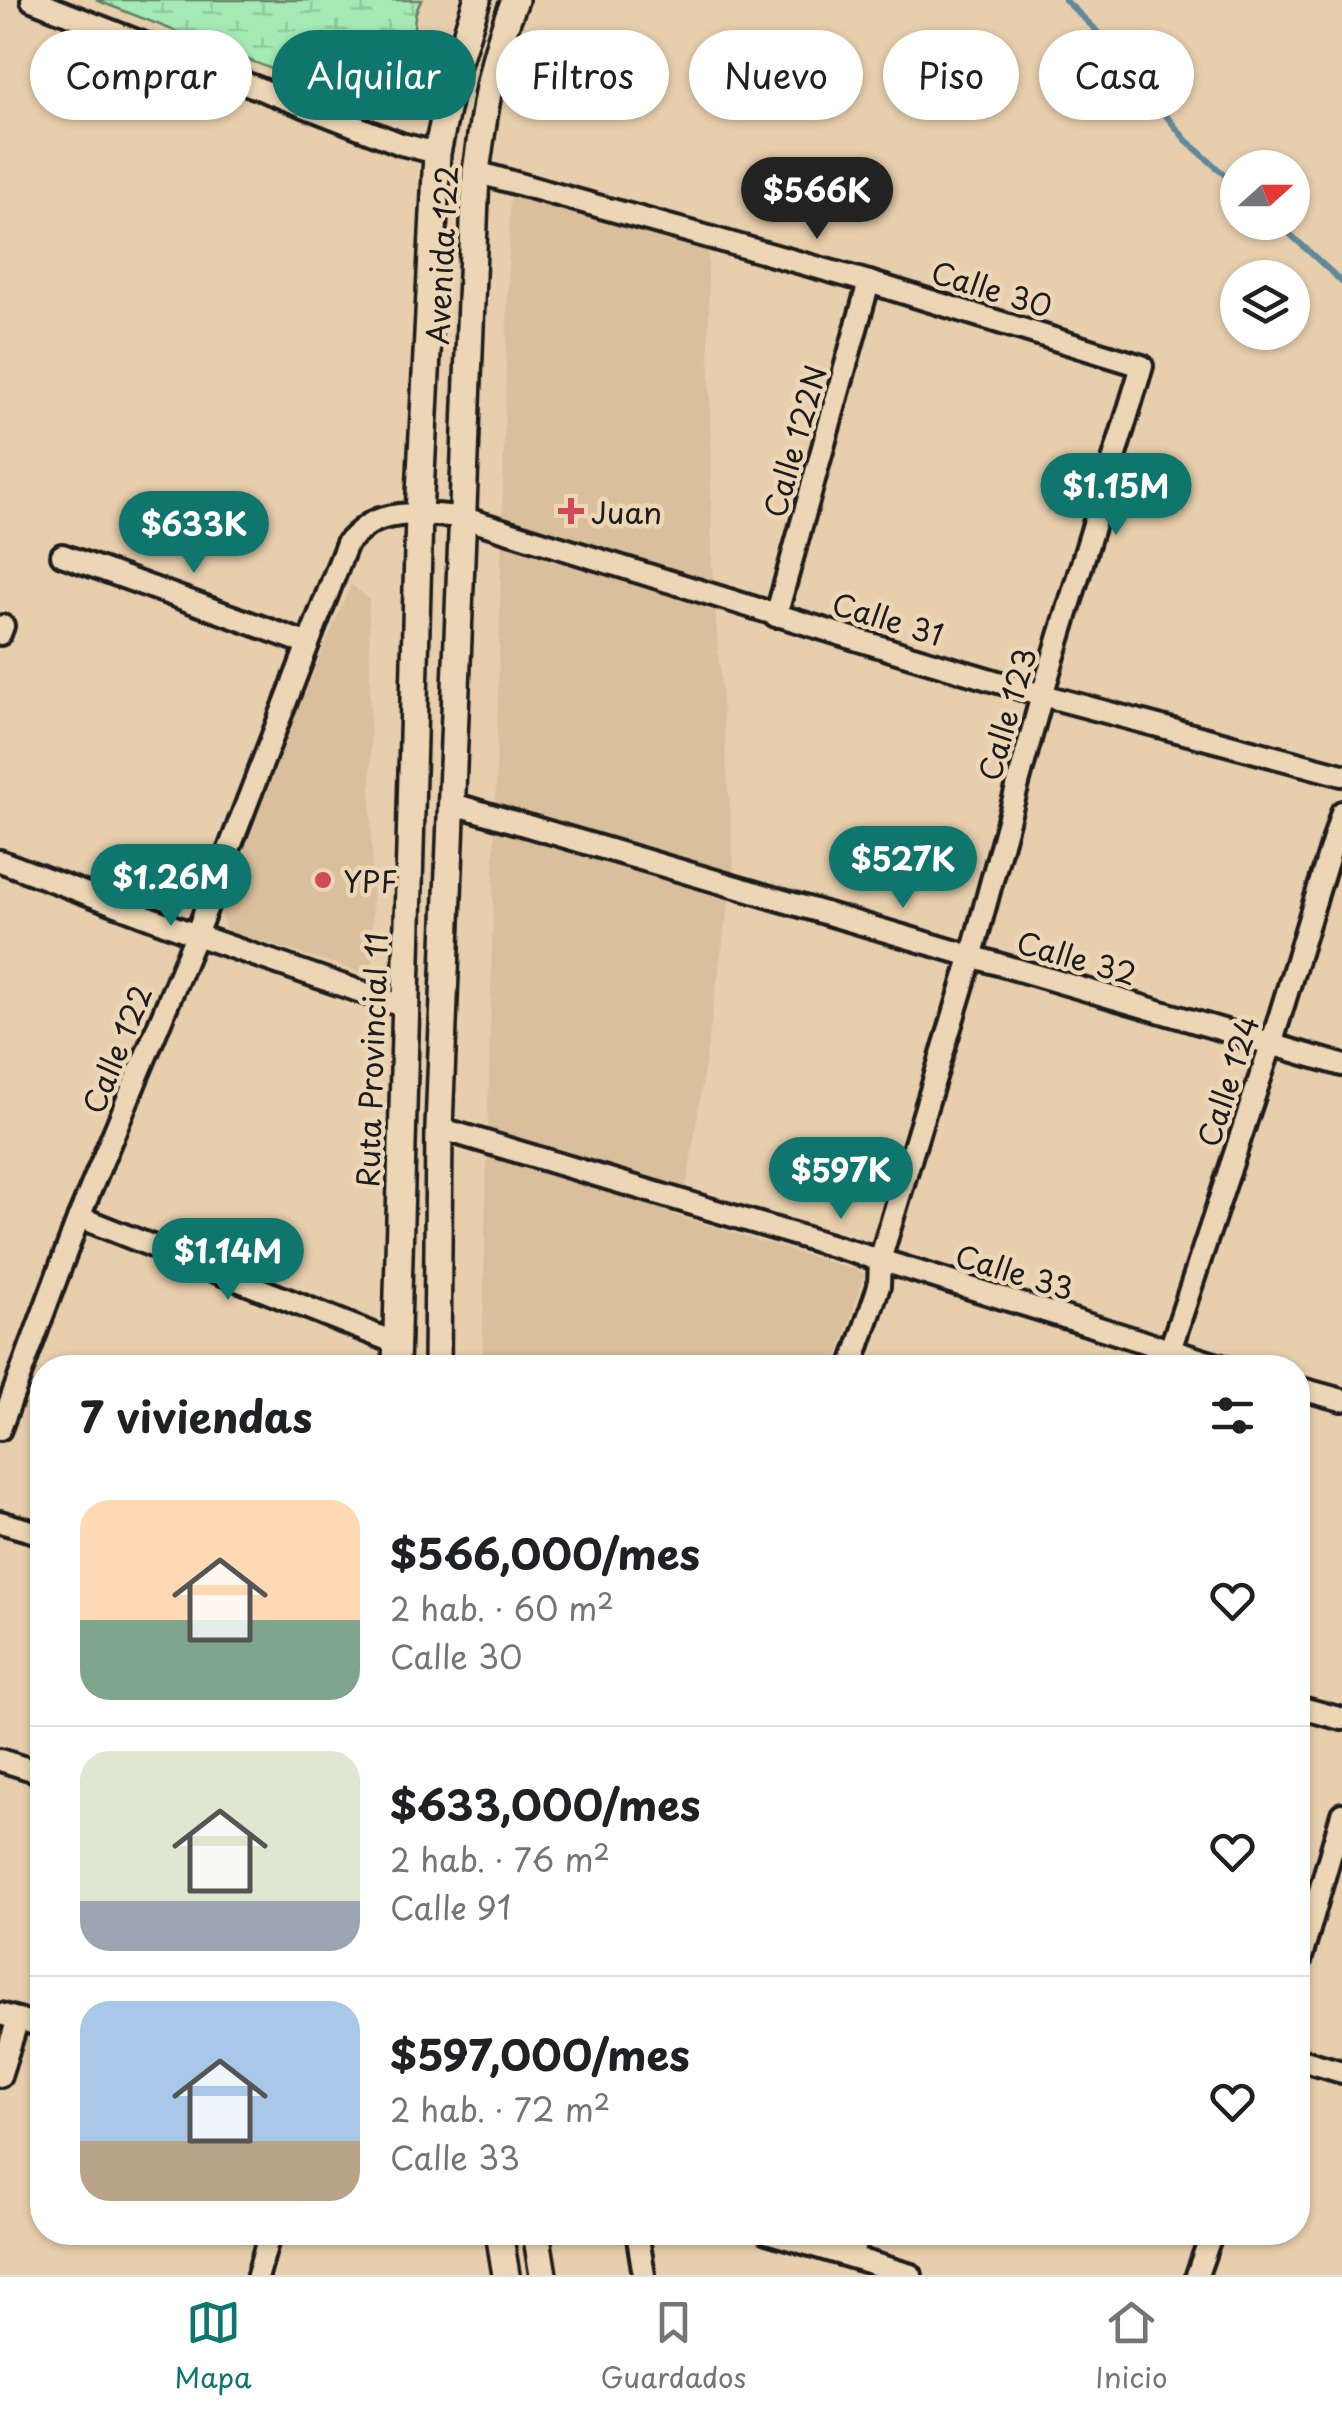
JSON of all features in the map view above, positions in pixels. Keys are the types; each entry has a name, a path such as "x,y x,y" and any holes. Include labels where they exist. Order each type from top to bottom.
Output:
{"main road":[{"name":"Avenida 122","path":"419,514 437,154 452,77 477,0"},
{"name":"Avenida 122","path":"461,517 476,172 486,95 515,0"},
{"name":"Ruta Provincial 11","path":"396,1355 419,514"},
{"path":"436,1355 439,1128 461,517"},
{"path":"501,2245 506,2275"},
{"path":"538,2245 542,2275"}],"street":[{"path":"32,0 401,144 437,154"},
{"name":"Calle 30","path":"476,172 870,282 1142,366"},
{"name":"Calle 122N","path":"776,616 870,282"},
{"name":"Calle 123","path":"855,1355 879,1286 880,1260 971,958 1042,694 1142,366"},
{"name":"Calle 31","path":"419,514 461,517 1042,694 1342,775"},
{"name":"Calle 122","path":"0,1430 79,1218 196,934 347,542 376,521 419,514"},
{"path":"62,555 308,644"},
{"name":"Calle 32","path":"450,803 1342,1065"},
{"name":"Calle 124","path":"1167,1355 1272,1045 1342,812"},
{"path":"0,861 406,1007"},
{"name":"Calle 33","path":"439,1128 880,1260 1154,1355"},
{"path":"79,1218 396,1355"},
{"path":"1310,1391 1342,1400"},
{"path":"0,1522 30,1531"},
{"path":"1310,1711 1342,1720"},
{"path":"0,1760 30,1769"},
{"path":"1310,1926 1342,1814"},
{"path":"0,2076 9,2016"},
{"path":"1310,2063 1342,2072"},
{"path":"258,2275 266,2245"},
{"path":"639,2245 644,2275"},
{"path":"812,2245 912,2275"},
{"path":"851,2256 855,2245"},
{"path":"1197,2275 1207,2245"}],"shaded area":[{"path":"510,196 708,251 712,565 734,865 688,1180 671,1214 865,1273 839,1355 482,1355"},
{"path":"351,584 369,599 373,976 227,931 216,901"}],"green space":[{"path":"96,0 422,0 414,30 272,30 272,69 252,61 252,30 172,30"}],"waterway":[{"path":"1065,0 1094,28 1186,140 1220,171"},
{"path":"1296,240 1342,282"}],"place":[{"name":"Juan","path":"571,511"},
{"name":"YPF","path":"323,880"}]}
